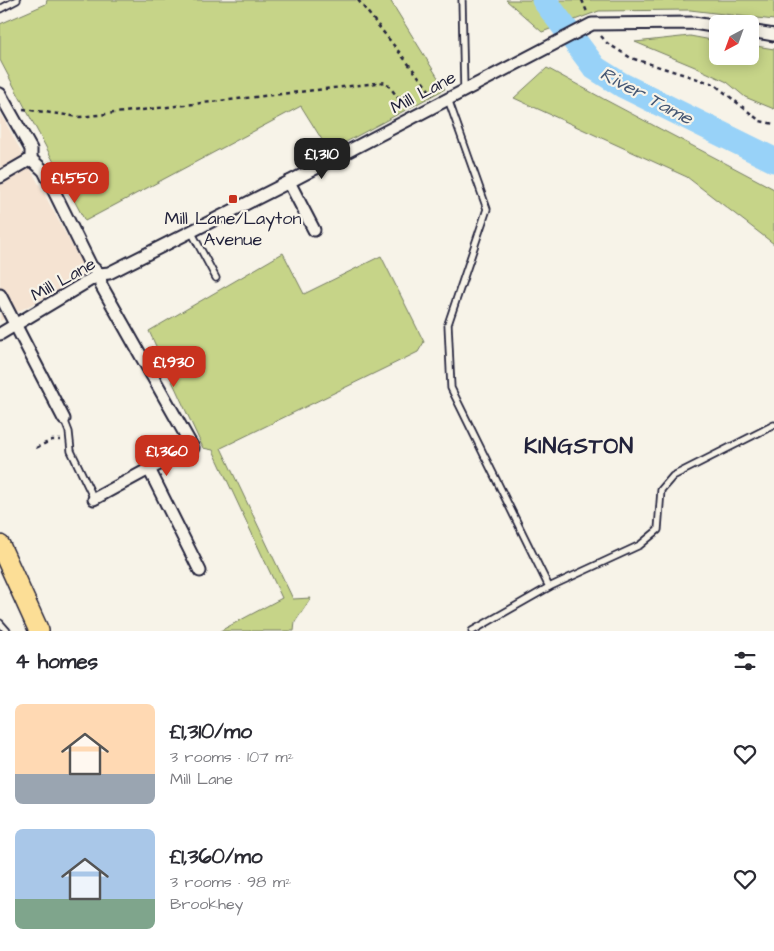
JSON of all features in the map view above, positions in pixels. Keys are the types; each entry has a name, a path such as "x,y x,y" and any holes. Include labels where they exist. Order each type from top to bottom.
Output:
{"main road":[{"path":"0,545 39,631"}],"street":[{"name":"Mill Lane","path":"0,334 17,326 100,274 109,273 289,182 592,24 694,23 709,26"},
{"path":"759,32 774,35"},
{"path":"0,94 31,149 31,159 44,171 91,266 100,274 101,285 193,448 94,499"},
{"path":"0,177 31,159"},
{"path":"289,182 314,230"},
{"path":"0,295 64,419"},
{"path":"149,469 200,571"}],"lane":[{"path":"0,9 17,0"},
{"path":"462,0 464,90"},
{"path":"444,101 486,210 448,324 451,388 550,587"},
{"path":"191,231 216,278"},
{"path":"64,419 78,467 94,499"},
{"path":"472,631 550,587 640,545 658,530 661,490 673,476 774,425"},
{"path":"0,623 7,631"}],"path":[{"path":"358,0 444,101"},
{"path":"582,0 592,24 606,43 631,58 714,84 760,121 774,124"},
{"path":"7,107 80,117 386,82 412,118"},
{"path":"36,448 52,440 70,443"}],"shaded area":[{"path":"0,112 88,275 0,321"}],"green space":[{"path":"47,0 390,0 445,89 329,151 301,106 85,221 0,60 0,24 46,4"},
{"path":"506,0 774,0 774,20 759,18 759,15 732,15 690,10 599,11 542,32"},
{"path":"690,36 709,40 709,65 759,65 759,46 774,49 774,109 745,97 727,82 635,42"},
{"path":"547,68 774,189 774,244 687,177 514,98"},
{"path":"283,253 304,294 381,256 424,342 418,352 221,448 293,599 311,598 295,622 294,631 220,631 282,598 213,450 203,448 149,331"}],"waterway":[{"name":"River Tame","path":"544,0 595,68 622,85 774,160"}],"place":[{"name":"Mill Lane/Layton Avenue","path":"233,199"}],"district":[{"name":"KINGSTON","path":"579,445"}]}
